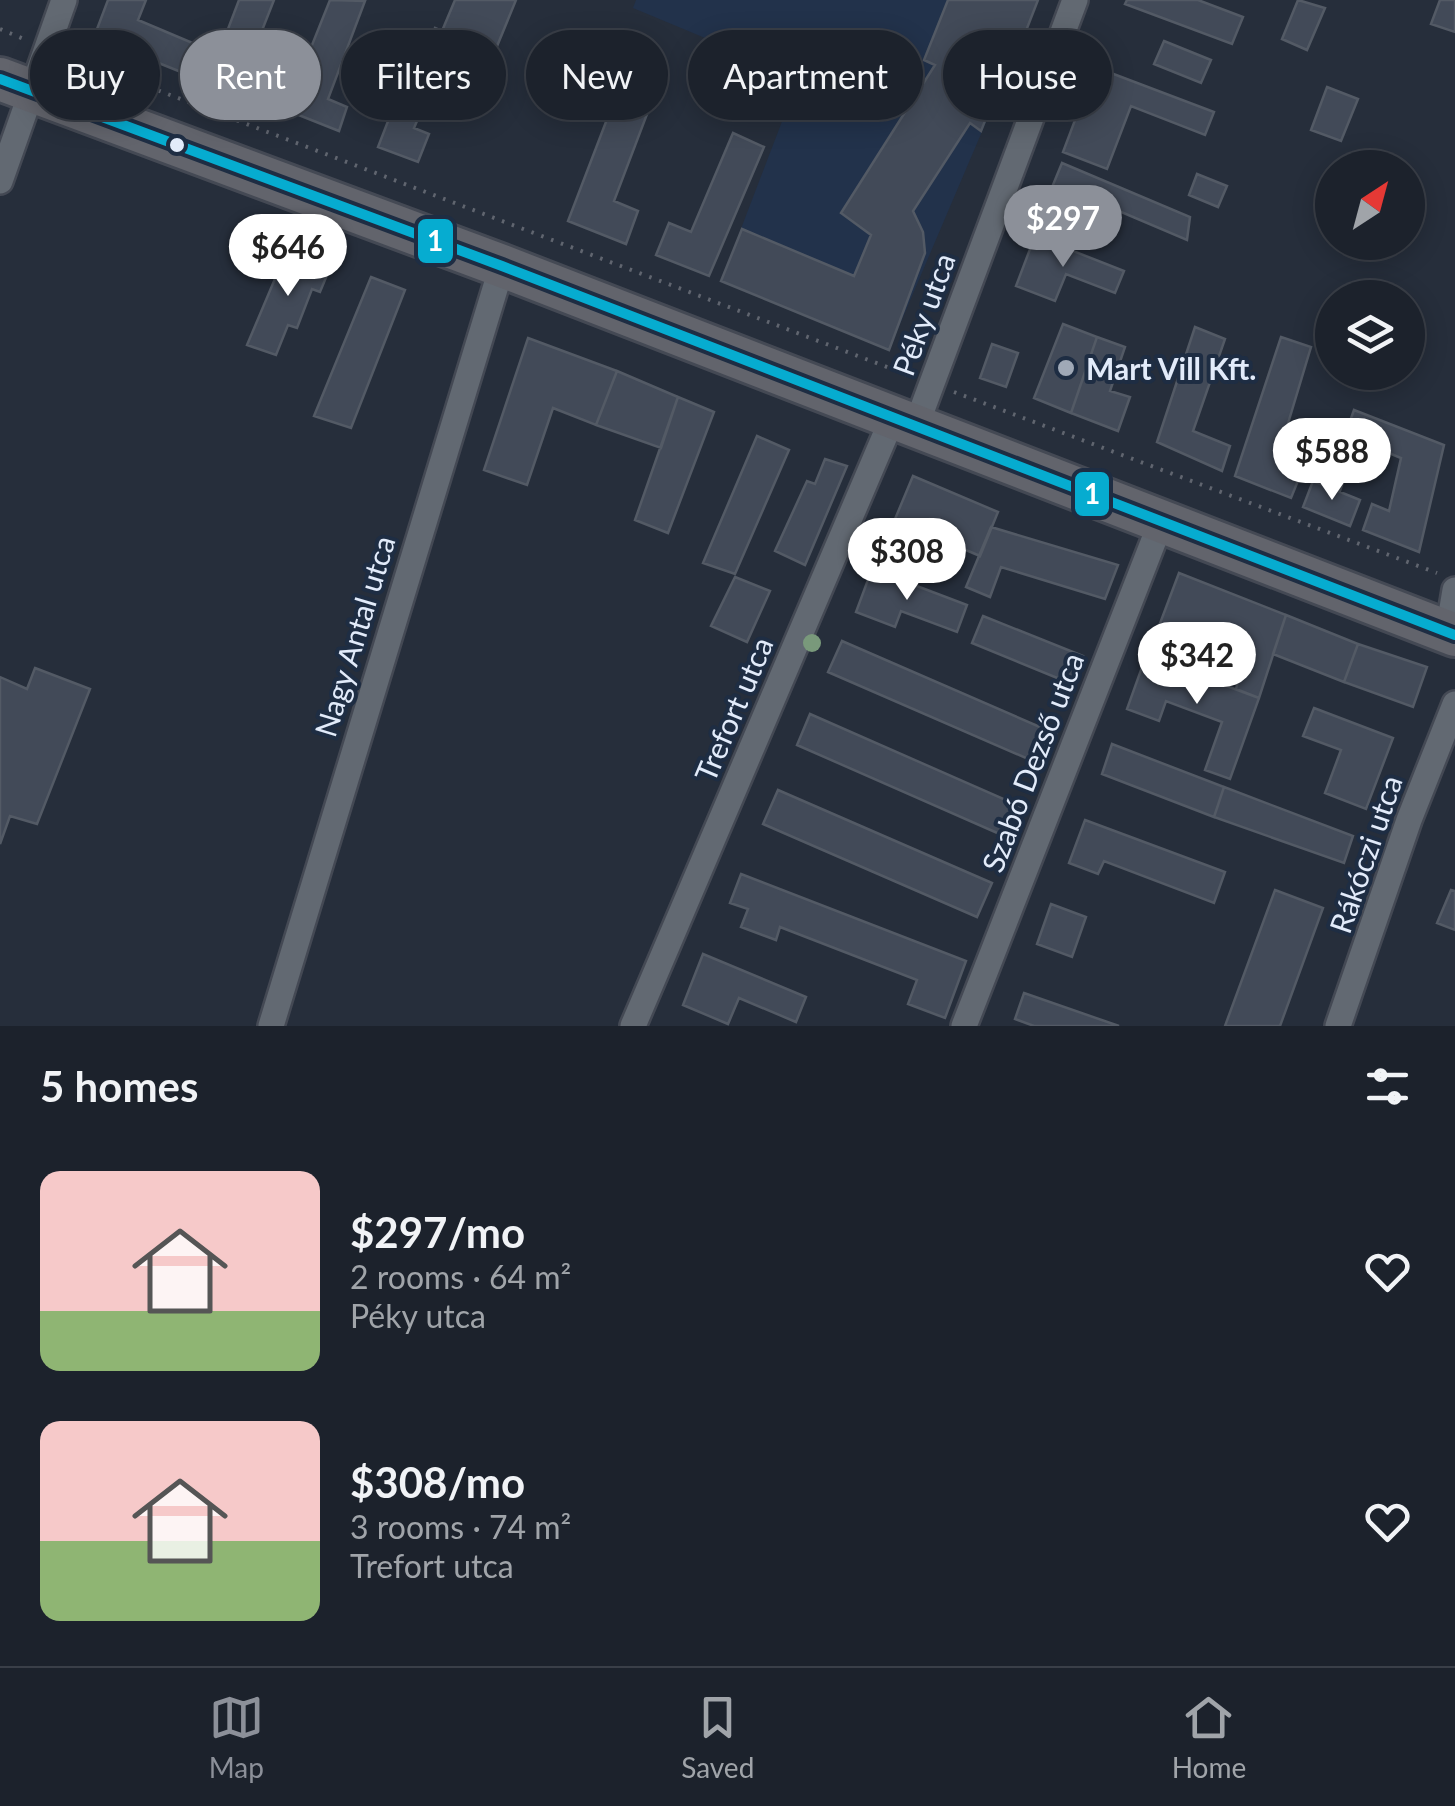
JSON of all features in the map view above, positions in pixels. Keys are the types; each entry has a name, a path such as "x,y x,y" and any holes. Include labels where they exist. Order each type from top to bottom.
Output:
{"main road":[{"path":"17,86 502,266 1451,634"}],"street":[{"path":"53,30 64,0"},
{"name":"Péky utca","path":"904,422 931,384 1075,0"},
{"path":"0,181 17,86"},
{"name":"Nagy Antal utca","path":"271,1026 502,266"},
{"name":"Trefort utca","path":"633,1026 904,422"},
{"name":"Szabó Dezső utca","path":"964,1026 1162,522"},
{"path":"1446,582 1451,634"},
{"name":"Rákóczi utca","path":"1338,1026 1455,704"}],"path":[{"path":"0,29 30,41"},
{"path":"160,91 1446,582"}],"shaded area":[{"path":"636,0 1038,0 1025,30 943,30 943,120 987,120 889,350 721,281 783,120 923,120 923,30 688,31 633,8"}],"building":[{"path":"108,0 146,0 138,20 180,38 180,72 160,64 160,30 97,30"},
{"path":"239,0 274,0 262,30 228,30"},
{"path":"330,0 365,1 354,30 341,30 341,65 328,99 341,104 339,131 311,120 321,120 318,30"},
{"path":"455,0 516,0 504,30 442,30"},
{"path":"948,0 1038,0 1026,30 943,30 943,120 985,120 981,131 970,123 913,211 923,232 925,253 889,350 721,281 742,229 854,276 871,235 841,213 900,120 923,120 923,84 935,65 924,60"},
{"path":"1127,0 1198,0 1243,17 1232,44 1125,4"},
{"path":"1298,0 1325,8 1307,50 1282,39"},
{"path":"1440,0 1455,0 1455,32 1431,24"},
{"path":"1164,41 1211,60 1201,83 1154,64"},
{"path":"1112,73 1214,112 1205,135 1131,106 1107,169 1063,152 1075,120 1112,120"},
{"path":"1327,87 1358,99 1341,141 1311,130"},
{"path":"388,120 417,120 414,128 429,134 418,162 378,147"},
{"path":"607,120 645,120 614,201 638,211 626,244 568,221"},
{"path":"733,133 764,147 709,276 656,255 669,223 691,232"},
{"path":"1062,163 1190,217 1187,240 1086,197 1080,211 1048,197"},
{"path":"1197,174 1227,186 1218,207 1189,195"},
{"path":"1035,236 1124,271 1115,293 1066,274 1055,301 1016,286"},
{"path":"288,248 332,263 320,292 312,289 297,328 288,325 276,355 247,345"},
{"path":"371,277 405,290 351,428 314,416"},
{"name":"Mart Vill Kft.","path":"1063,324 1097,337 1071,413 1034,398"},
{"path":"1195,327 1225,339 1193,431 1230,446 1222,471 1157,442"},
{"path":"1097,337 1125,347 1110,391 1130,397 1118,431 1071,413"},
{"path":"1281,337 1311,347 1277,460 1302,471 1291,498 1235,476"},
{"path":"528,338 617,371 596,425 553,408 527,485 484,470"},
{"path":"992,344 1018,353 1006,387 980,378"},
{"path":"617,371 678,397 661,448 596,425"},
{"path":"678,397 714,412 668,533 635,520"},
{"path":"1354,410 1444,445 1419,552 1363,530 1372,504 1389,511 1401,458 1345,435"},
{"path":"1331,429 1358,440 1340,491 1313,481"},
{"path":"757,436 789,450 735,574 703,563"},
{"path":"825,459 847,466 805,565 775,551 807,481 815,484"},
{"path":"913,476 998,512 980,556 947,542 954,528 930,519 915,555 885,543"},
{"path":"1313,481 1360,500 1350,526 1303,507"},
{"path":"991,527 1118,565 1105,599 1001,567 990,597 966,587"},
{"path":"872,569 967,605 957,632 901,611 895,627 856,612"},
{"path":"1179,573 1286,615 1259,698 1236,689 1249,643 1199,624 1193,639 1159,626"},
{"path":"735,577 770,591 747,642 711,626"},
{"path":"1286,615 1358,644 1344,682 1273,654"},
{"path":"983,616 1083,656 1072,684 972,643"},
{"path":"842,641 1056,734 1042,765 828,672"},
{"path":"1358,644 1427,667 1413,707 1344,682"},
{"path":"1146,656 1259,698 1230,779 1205,770 1222,722 1166,701 1159,721 1127,709"},
{"path":"35,668 90,689 37,824 10,816 0,844 0,677 27,689"},
{"path":"1314,708 1393,738 1366,809 1325,793 1341,750 1303,736"},
{"path":"810,714 1024,808 1011,839 797,745"},
{"path":"1112,744 1224,787 1214,817 1102,774"},
{"path":"1224,787 1353,836 1344,863 1214,817"},
{"path":"778,790 992,883 977,917 763,824"},
{"path":"1085,820 1225,872 1214,903 1104,861 1098,874 1069,863"},
{"path":"741,874 966,961 945,1018 908,1004 917,980 780,927 776,940 741,927 748,909 730,903"},
{"path":"1275,890 1323,908 1280,1026 1225,1026"},
{"path":"1451,890 1455,891 1455,930 1437,923"},
{"path":"1051,904 1086,917 1072,957 1037,944"},
{"path":"703,954 806,997 796,1022 739,998 728,1024 683,1005"},
{"path":"1024,993 1119,1026 1034,1026 1015,1019"}],"transit line":[{"name":"1","path":"0,79 502,266 1455,635"}],"place":[{"name":"Mart Vill Kft.","path":"1066,368"}]}
